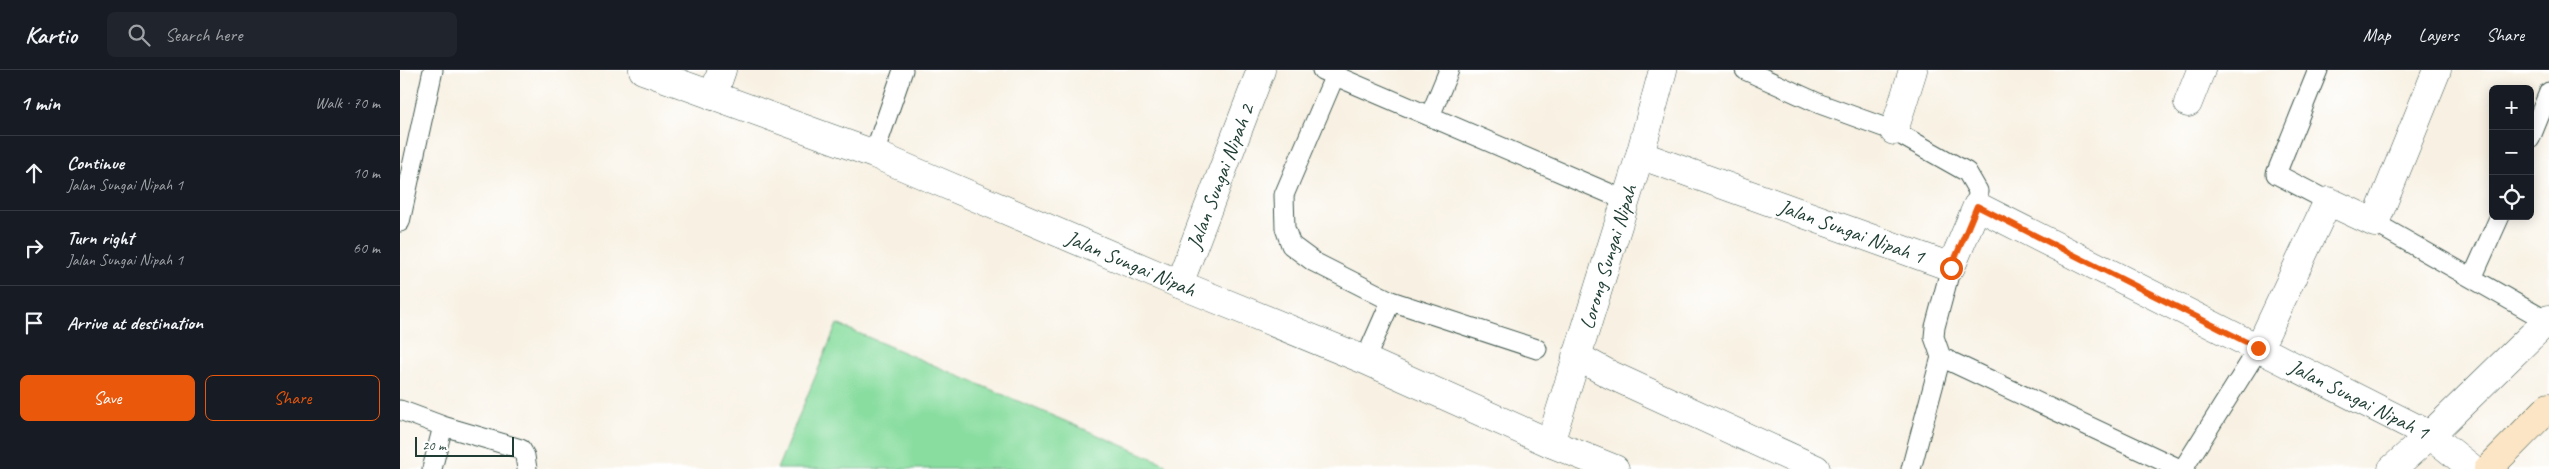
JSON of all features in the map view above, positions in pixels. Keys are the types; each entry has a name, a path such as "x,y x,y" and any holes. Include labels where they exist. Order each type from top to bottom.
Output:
{"main road":[{"path":"2488,469 2549,407"}],"street":[{"name":"Jalan Sungai Nipah","path":"643,70 874,154 1179,284 1365,360 1550,443 1615,469"},
{"path":"713,96 722,70"},
{"name":"Jalan Sungai Nipah 2","path":"1179,284 1261,70"},
{"name":"Lorong Sungai Nipah","path":"1550,443 1640,155 1663,70"},
{"path":"1894,131 1913,70"},
{"path":"2188,103 2202,70"},
{"path":"2258,348 2328,201 2375,223 2438,70"},
{"name":"Jalan Sungai Nipah 1","path":"1640,155 1951,268 1977,206 2430,435 2473,469"},
{"path":"2392,469 2430,435 2548,320"},
{"path":"1576,356 1611,375 1816,469"}],"lane":[{"path":"400,222 433,70"},
{"path":"874,154 903,70"},
{"path":"1430,116 1449,70"},
{"path":"1745,70 1820,104 1894,131 1967,172 1978,192 1977,206"},
{"path":"2318,70 2276,174 2328,201"},
{"path":"1537,349 1391,301 1297,251 1291,244 1285,228 1284,195 1328,73 1625,200"},
{"path":"2534,130 2549,92"},
{"path":"2473,276 2498,220"},
{"path":"2375,223 2473,276 2548,320"},
{"path":"1911,469 1941,357 1934,337 1935,326 1951,268"},
{"path":"1365,360 1391,301"},
{"path":"1941,357 2182,469 2258,348"},
{"path":"400,410 443,426 521,449 525,456 527,469"},
{"path":"432,469 443,426"}],"green space":[{"path":"837,324 1166,464 1164,469 777,469"}],"route":[{"path":"1951,268 1977,206 2258,348"}]}
